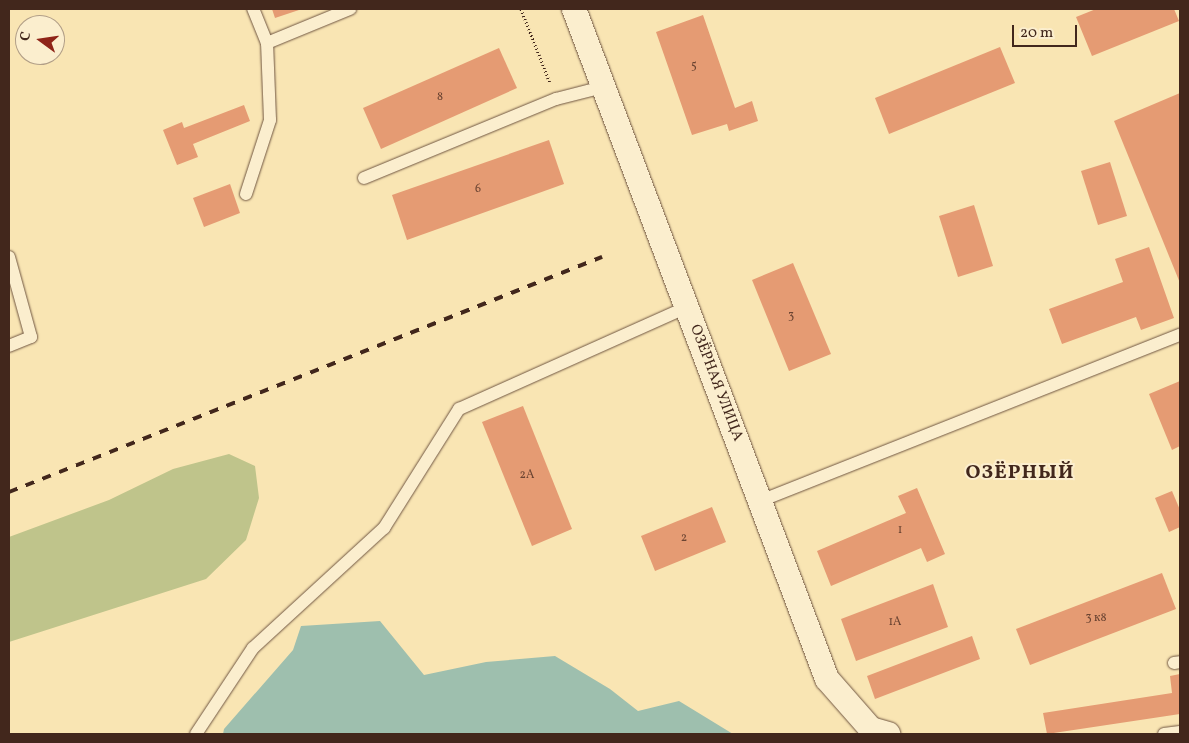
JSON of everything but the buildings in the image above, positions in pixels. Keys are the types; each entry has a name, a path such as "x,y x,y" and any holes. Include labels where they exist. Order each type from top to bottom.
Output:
{"street":[{"name":"ОЗЁРНАЯ УЛИЦА","path":"574,9 827,679 871,729 888,734"}],"lane":[{"path":"246,194 270,120 267,43 253,9"},
{"path":"267,43 350,9"},
{"path":"364,178 556,99 603,87"},
{"path":"9,257 31,337 9,346"},
{"path":"196,734 253,648 384,528 459,409 687,307"},
{"path":"760,501 1180,335"},
{"path":"1164,734 1180,732"}],"path":[{"path":"521,9 556,99"}],"green space":[{"path":"229,454 255,466 259,498 246,540 206,579 9,642 9,537 109,500 173,469"}],"shaded area":[{"path":"380,621 424,675 486,662 555,656 610,689 638,711 679,701 733,734 223,734 224,729 293,650 301,626"}],"railway":[{"path":"9,492 602,257"}],"district":[{"name":"ОЗЁРНЫЙ","path":"1020,473"}]}
